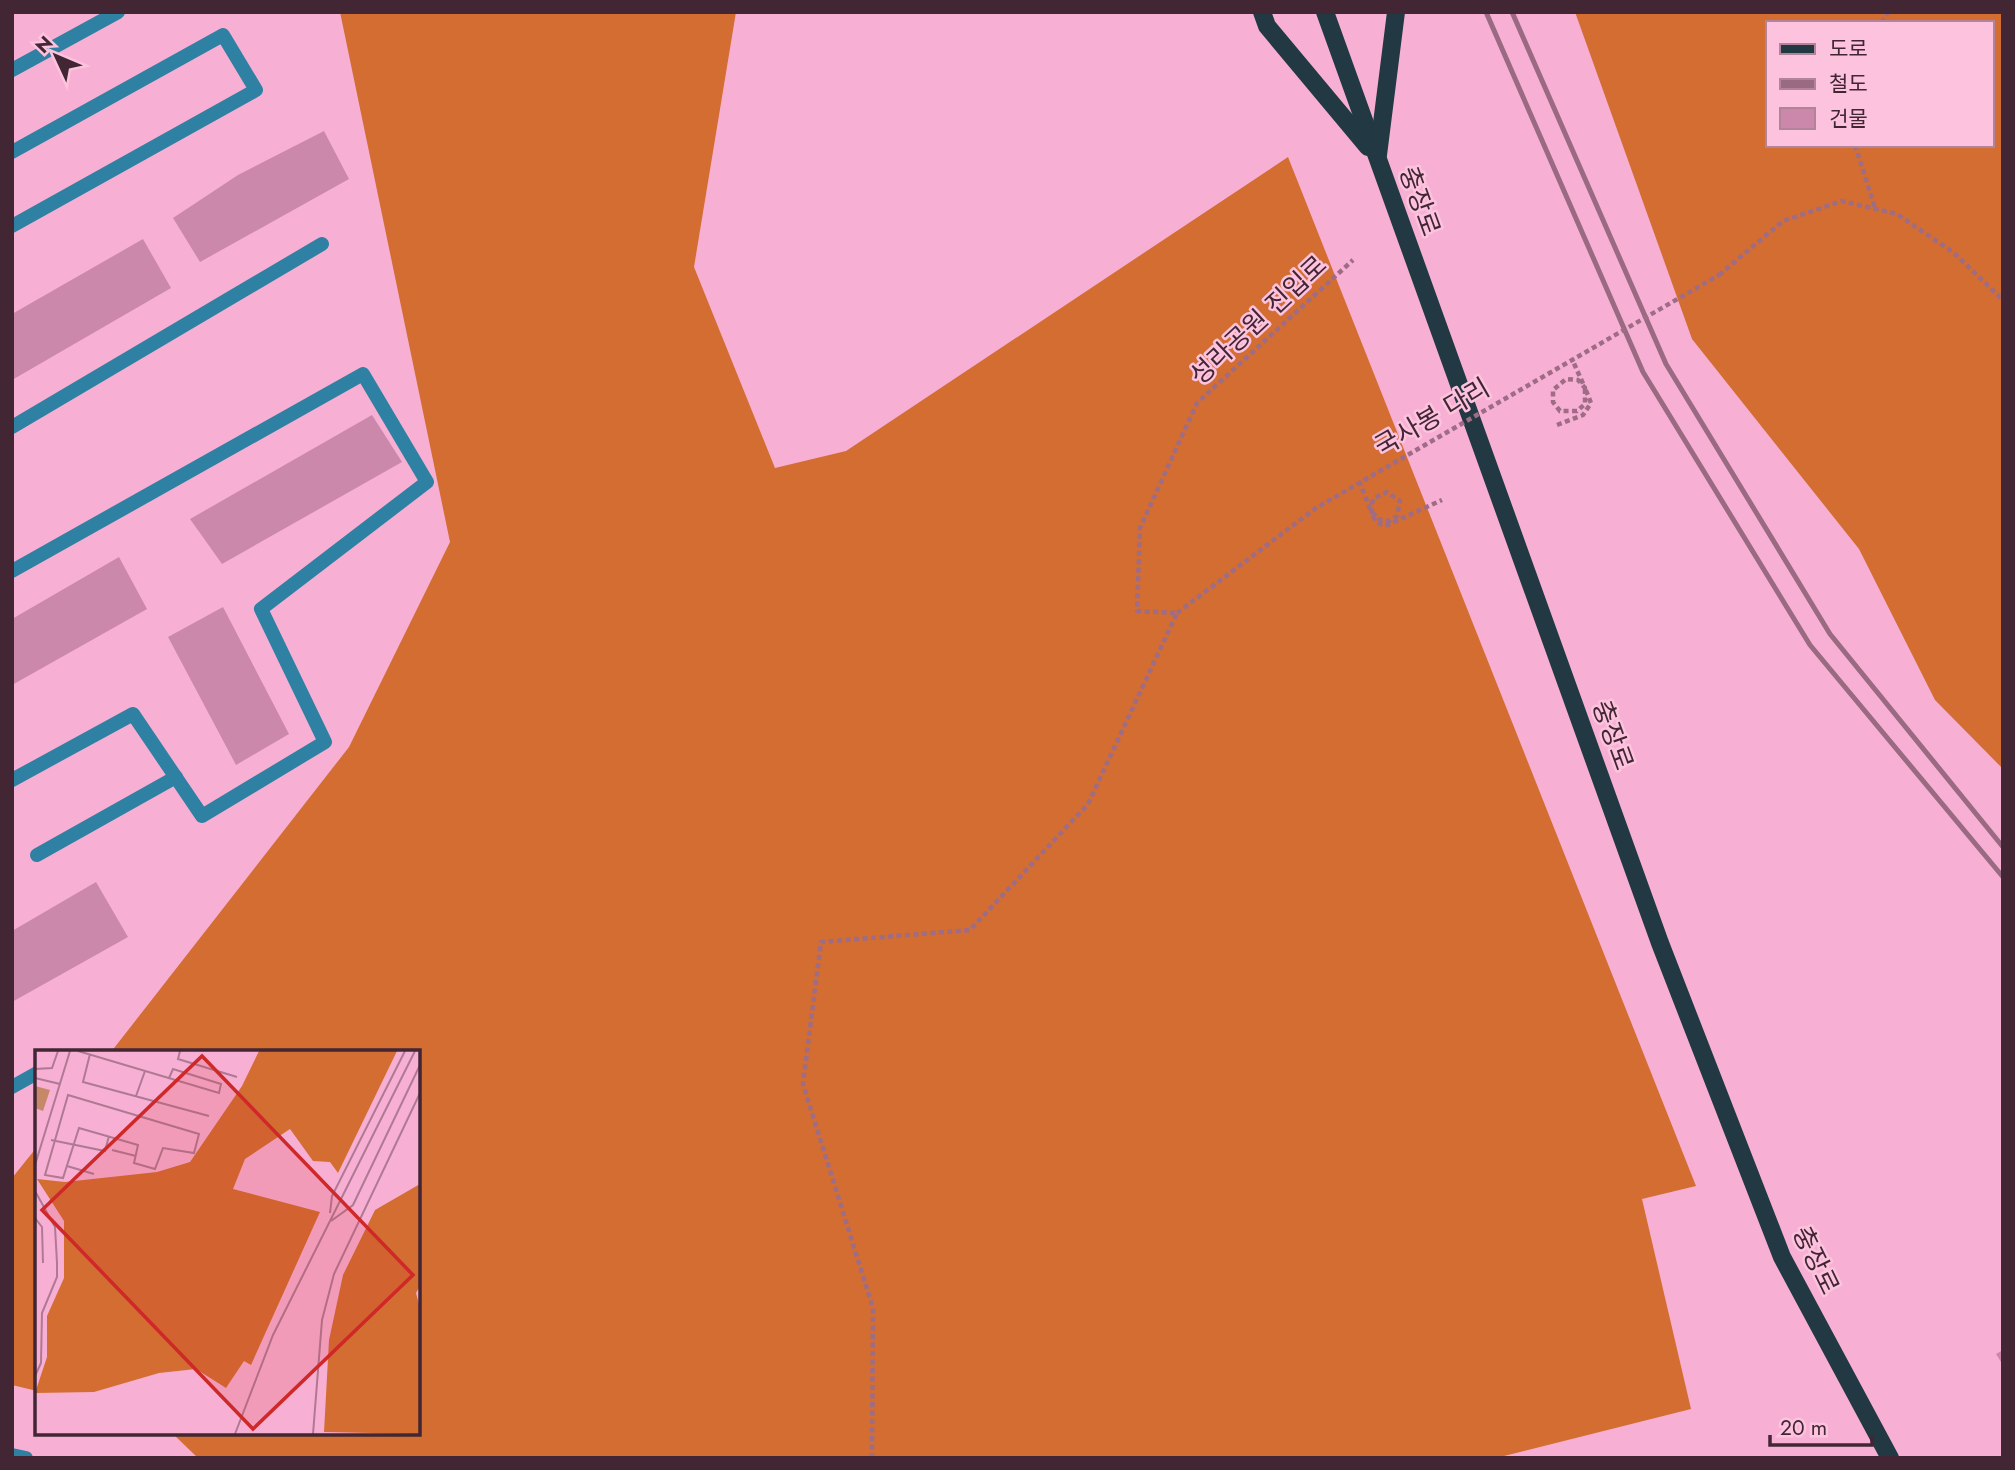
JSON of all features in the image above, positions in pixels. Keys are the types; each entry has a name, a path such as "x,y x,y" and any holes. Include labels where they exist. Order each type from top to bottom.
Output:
{"main road":[{"path":"1262,12 1267,26 1377,158"},
{"name":"충장로","path":"1325,12 1660,943 1772,1232 1782,1257 1890,1458"},
{"path":"1377,158 1396,12"}],"street":[{"path":"12,70 118,12"},
{"path":"12,152 223,35 256,90 12,226"},
{"path":"12,427 322,244"},
{"path":"12,571 363,374 427,482 261,610 325,743 202,816 132,714 12,780"},
{"path":"37,855 176,777"},
{"path":"12,1087 35,1074"},
{"path":"12,1455 26,1458"}],"path":[{"path":"1856,147 1875,209"},
{"name":"국사봉 다리","path":"1177,613 1316,508 1719,275 1783,221 1842,201 1897,214 1954,253 2003,300"},
{"name":"성라공원 진입로","path":"1177,613 1137,611 1140,528 1197,403 1353,260"},
{"path":"1557,425 1583,415 1589,408 1590,397 1572,359"},
{"path":"1566,379 1578,380 1585,388 1585,404 1577,411 1560,411 1553,402 1553,390 1566,379"},
{"path":"1359,481 1376,522 1391,525 1442,500"},
{"path":"1382,492 1397,497 1401,507 1397,516 1390,521 1380,520 1371,511 1372,502 1382,492"},
{"path":"872,1458 873,1308 803,1084 821,942 970,930 1088,804 1177,613"}],"shaded area":[{"path":"340,12 736,12 694,267 775,468 846,451 1288,157 1696,1186 1642,1199 1691,1409 1496,1458 198,1458 174,1435 420,1435 420,1050 113,1050 349,747 450,542"},
{"path":"1575,12 2003,12 2003,769 1935,700 1859,549 1692,339"},
{"path":"35,1149 35,1391 12,1385 12,1178"}],"building":[{"path":"324,131 349,179 200,262 173,218 238,175"},
{"path":"143,239 171,288 12,380 12,314"},
{"path":"372,415 402,462 222,564 190,519"},
{"path":"119,557 147,609 12,685 12,619"},
{"path":"223,607 289,734 236,765 168,637"},
{"path":"96,882 128,937 12,1002 12,931"},
{"path":"2003,1350 2003,1365 1996,1354"}],"railway":[{"path":"1486,12 1643,372 1810,645 2003,877"},
{"path":"1512,12 1666,364 1830,634 2003,847"}]}
